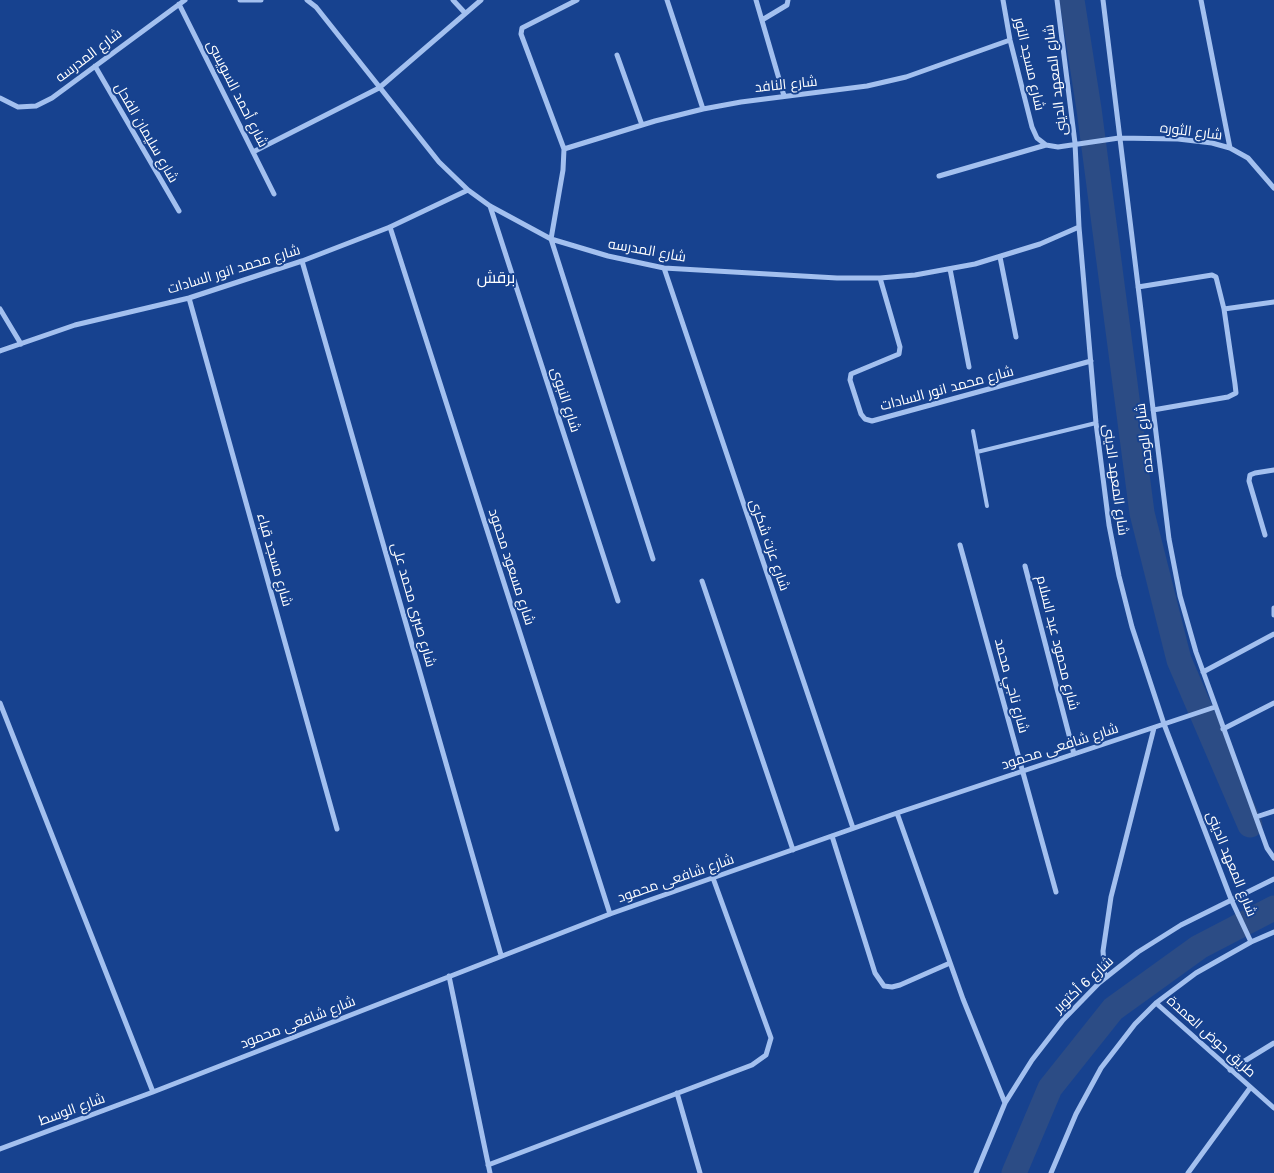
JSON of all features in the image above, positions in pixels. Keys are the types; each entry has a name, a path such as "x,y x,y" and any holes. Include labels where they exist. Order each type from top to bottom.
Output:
{"street":[{"name":"شارع المدرسه","path":"0,98 18,107 36,106 52,98 185,0"},
{"path":"240,0 261,0"},
{"name":"شارع المدرسه","path":"306,0 316,7 439,162 468,190 490,206 551,239 608,256 664,268 837,278 880,278 950,270 1000,257 1079,227"},
{"path":"453,0 465,13"},
{"path":"253,152 379,88 480,0"},
{"path":"577,0 522,28 520,34 564,149 563,170 551,239 653,559"},
{"path":"667,0 703,109"},
{"path":"756,0 784,96"},
{"path":"762,20 787,5 788,0"},
{"name":"شارع مسجد النور","path":"1002,0 1032,127 1037,138 1046,145"},
{"name":"شارع المعهد الدينى","path":"1057,0 1075,143 1079,227 1101,473 1119,576 1132,627 1164,724 1231,899 1251,942"},
{"name":"شارع الوحده","path":"1103,0 1169,539 1180,596 1215,708 1268,848 1274,858"},
{"path":"1200,0 1230,148"},
{"name":"شارع أحمد السويسى","path":"179,4 274,194"},
{"name":"شارع النافد","path":"564,149 642,124 703,109 784,96 867,86 906,77 1010,40"},
{"path":"617,56 642,124"},
{"name":"شارع سليمان الفحل","path":"94,66 179,211"},
{"path":"939,176 1046,145 1058,147 1119,138"},
{"name":"شارع الثوره","path":"1119,138 1178,138 1212,143 1230,148 1248,158 1274,188"},
{"name":"شارع محمد انور السادات","path":"0,351 76,325 189,298 302,262 390,227 468,190"},
{"name":"شارع النبوى","path":"490,206 618,601"},
{"name":"شارع مسعود محمود","path":"390,227 610,914"},
{"path":"1000,257 1016,337"},
{"name":"شارع صبرى محمد على","path":"302,262 502,955"},
{"name":"شارع عزت شكرى","path":"664,268 853,828"},
{"path":"950,270 969,367"},
{"path":"1138,288 1212,275 1216,277 1220,284 1236,393 1228,397 1153,410"},
{"name":"شارع محمد انور السادات","path":"880,278 900,346 899,354 851,374 850,380 860,414 865,419 872,421 1090,361"},
{"name":"شارع مسجد قباء","path":"189,298 337,829"},
{"path":"1224,309 1274,302"},
{"path":"0,309 21,344"},
{"path":"1265,535 1249,481 1250,476 1255,473 1274,470"},
{"name":"شارع ناجي محمد","path":"960,545 1056,892"},
{"name":"شارع محمود عبد السلام","path":"1025,566 1074,754"},
{"path":"702,581 792,850"},
{"path":"1274,608 1274,615"},
{"path":"1203,672 1274,634"},
{"path":"0,703 153,1092"},
{"path":"1223,729 1274,703"},
{"name":"شارع شافعى محمود","path":"153,1092 610,914 897,813 1215,708"},
{"path":"1106,978 1103,951 1111,897 1154,728"},
{"path":"1256,817 1274,811"},
{"path":"897,813 950,963 1005,1103"},
{"path":"832,836 875,973 884,986 892,987 950,963"},
{"path":"488,1165 752,1065 766,1055 771,1038 713,878"},
{"name":"شارع 6 أكتوبر","path":"976,1173 1005,1103 1032,1060 1063,1020 1106,978 1138,952 1174,929 1274,879"},
{"path":"1051,1173 1076,1114 1101,1068 1135,1024 1156,1002 1196,973 1251,942 1274,932"},
{"path":"449,976 490,1173"},
{"name":"طريق حوض العمدة","path":"1156,1002 1274,1108"},
{"path":"1230,1070 1274,1043"},
{"path":"1188,1173 1250,1088"},
{"name":"شارع الوسط","path":"0,1149 153,1092"},
{"path":"677,1093 700,1173"}],"lane":[{"path":"977,452 1096,423"},
{"path":"973,431 987,506"}],"waterway":[{"path":"1072,0 1089,109 1142,513 1179,660 1250,825"},
{"path":"1014,1173 1050,1088 1113,1009 1199,947 1274,908"}],"district":[{"name":"برقش","path":"496,279"}]}
